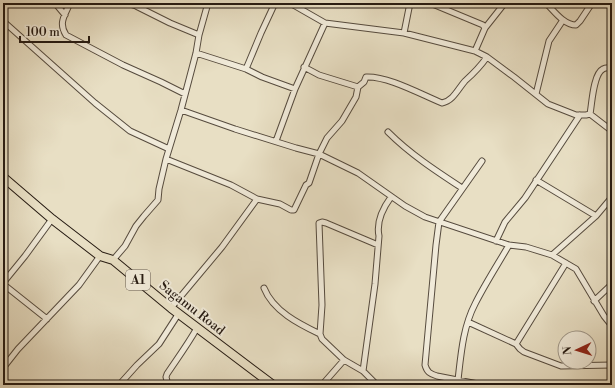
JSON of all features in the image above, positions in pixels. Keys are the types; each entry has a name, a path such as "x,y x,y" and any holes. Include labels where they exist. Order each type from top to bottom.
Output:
{"highway":[{"name":"Sagamu Road","path":"3,177 52,219 100,256 113,260 171,308 273,385"}],"street":[{"path":"55,3 65,15"},
{"path":"70,3 62,21 63,30 66,35 123,65 185,94"},
{"path":"127,3 137,4 170,23 199,35"},
{"path":"113,260 125,246 144,216 158,200 166,159 181,110 208,3"},
{"path":"246,69 275,3"},
{"path":"290,3 325,23 404,33 447,43 475,52 487,57 548,104 580,115 590,114 612,131"},
{"path":"404,33 410,3"},
{"path":"430,3 483,25 485,28"},
{"path":"546,3 563,20 571,25 576,25 580,21 592,3"},
{"path":"475,52 485,28 504,4"},
{"path":"536,94 549,41 563,20"},
{"path":"3,21 95,103 130,131 169,148"},
{"path":"276,141 304,67 325,23"},
{"path":"196,53 246,69 262,77 295,89"},
{"path":"166,159 231,185 257,199 280,204 294,210 306,185 309,183 319,154 327,138 342,121 356,97 358,86 364,82 366,77 376,77 392,82 442,103 447,102 454,96 464,82 477,71 487,57"},
{"path":"304,67 320,75 358,86"},
{"path":"590,114 595,83 600,71 604,68 612,68"},
{"path":"181,110 319,154 358,173 391,197 425,217 509,245 526,248 552,256 566,263 576,269 594,301 612,326"},
{"path":"496,241 506,222 525,198 580,115"},
{"path":"388,132 401,145 428,166 462,188"},
{"path":"482,161 440,222 436,245 425,365 426,370 430,374 483,385"},
{"path":"536,180 596,216"},
{"path":"363,372 375,284 379,236 378,229 385,206 391,197"},
{"path":"552,256 596,216 612,197"},
{"path":"171,308 222,247 257,199"},
{"path":"47,319 3,283 52,219"},
{"path":"377,385 363,372 344,360 325,343 320,334 322,305 319,223 326,223 378,245"},
{"path":"458,380 461,349 468,322 475,304 509,245"},
{"path":"3,368 78,285 100,256"},
{"path":"516,344 566,263"},
{"path":"594,301 612,284"},
{"path":"264,288 275,306 281,312 308,329 320,334"},
{"path":"119,385 159,344 179,313"},
{"path":"468,322 516,344 524,352 561,366 612,365"},
{"path":"168,385 166,377 167,374 181,351 189,344 197,328"},
{"path":"322,385 344,360"}]}
